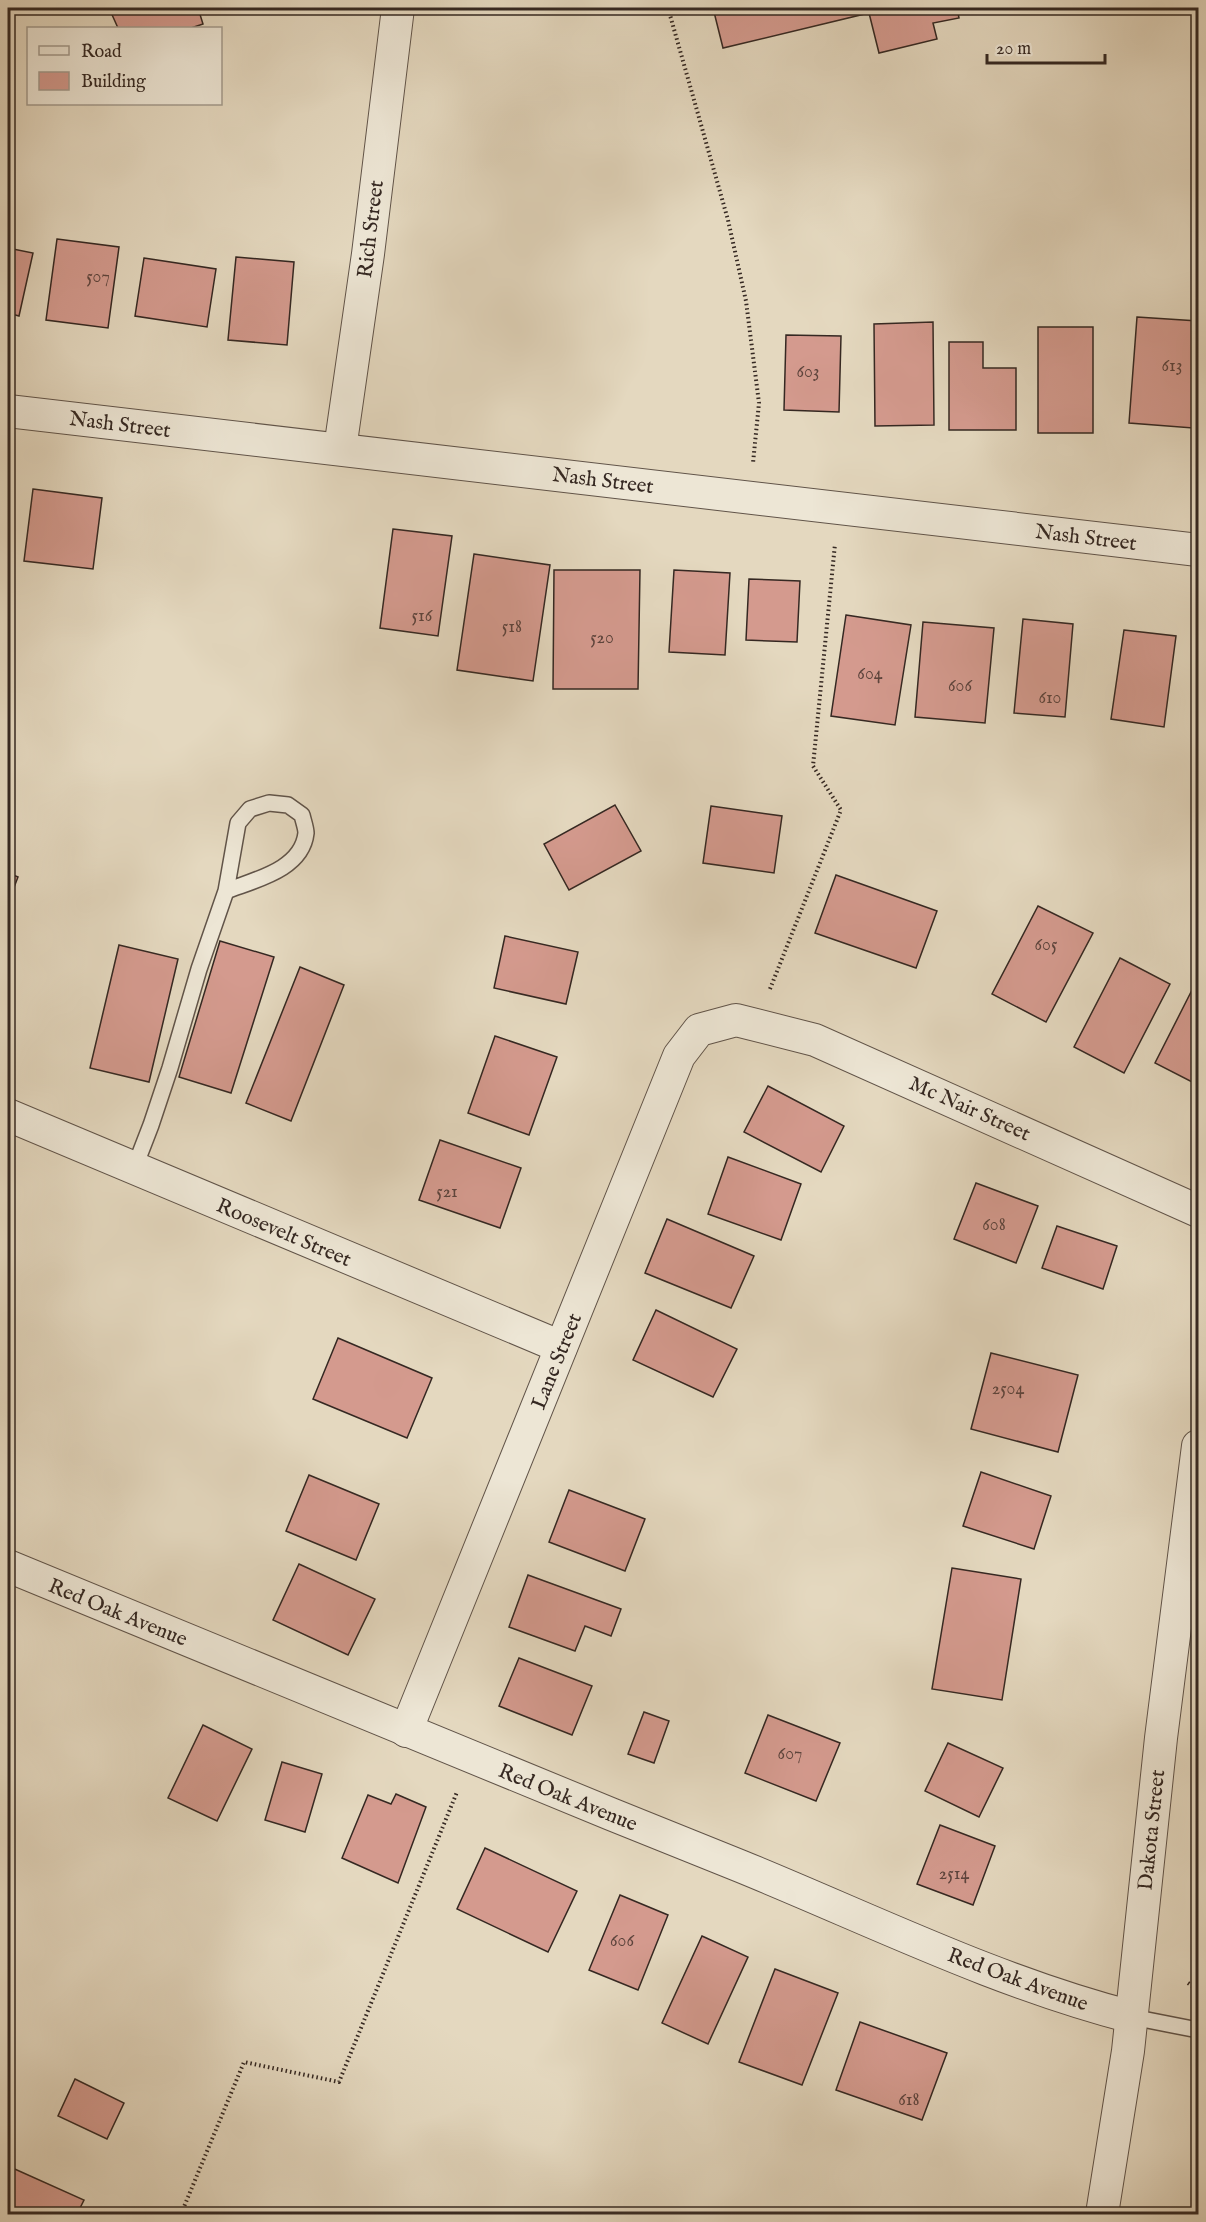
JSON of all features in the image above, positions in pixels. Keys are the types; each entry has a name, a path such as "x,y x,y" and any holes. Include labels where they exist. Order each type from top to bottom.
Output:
{"street":[{"name":"Rich Street","path":"340,449 368,254 398,8"},
{"name":"Nash Street","path":"8,411 1198,550"},
{"name":"Mc Nair Street","path":"736,1020 815,1040 1198,1211"},
{"name":"Lane Street","path":"406,1731 679,1056 699,1030 736,1020"},
{"name":"Roosevelt Street","path":"8,1115 561,1347"},
{"name":"Dakota Street","path":"1102,2214 1132,2017 1161,1738 1198,1446"},
{"name":"Red Oak Avenue","path":"8,1566 984,1968 1079,2003 1132,2017"}],"lane":[{"path":"134,1169 154,1116 199,969 226,891 238,823 250,809 268,803 288,805 302,815 306,833 298,855 279,870 226,891"},
{"path":"1132,2017 1198,2030"}],"path":[{"path":"668,8 728,220 746,301 759,402 749,498"},
{"path":"771,989 841,810 813,766 838,508"},
{"path":"181,2214 244,2062 339,2082 471,1758"},
{"path":"1188,1983 1198,1990"}],"building":[{"path":"109,8 198,8 203,24 194,27 118,27"},
{"path":"713,8 957,8 959,18 933,23 937,39 879,53 869,13 723,48"},
{"path":"57,239 119,247 108,328 46,320"},
{"path":"8,248 33,253 19,316 8,313"},
{"path":"236,257 294,262 287,345 228,340"},
{"path":"144,258 216,269 207,327 135,316"},
{"path":"1137,317 1198,321 1193,428 1129,423"},
{"path":"933,322 934,425 875,426 874,324"},
{"path":"1038,327 1093,327 1093,433 1038,433"},
{"path":"786,335 841,336 839,412 784,410"},
{"path":"949,342 983,342 983,368 1016,368 1016,430 949,430"},
{"path":"33,489 102,498 93,569 24,561"},
{"path":"393,529 452,536 438,636 380,628"},
{"path":"474,554 550,565 533,681 457,670"},
{"path":"554,570 640,570 638,689 553,689"},
{"path":"674,570 730,573 725,655 669,652"},
{"path":"749,579 800,581 797,642 746,640"},
{"path":"846,615 911,625 895,725 831,716"},
{"path":"1023,619 1073,624 1065,717 1014,713"},
{"path":"923,622 994,628 985,723 915,717"},
{"path":"1124,630 1176,636 1164,727 1111,719"},
{"path":"1198,700 1198,742 1194,742"},
{"path":"615,805 641,851 569,890 544,844"},
{"path":"711,806 782,816 774,873 703,863"},
{"path":"8,873 18,877 8,903"},
{"path":"836,875 937,911 916,968 815,933"},
{"path":"1038,906 1093,933 1046,1022 992,994"},
{"path":"505,936 578,952 566,1004 494,988"},
{"path":"220,941 274,957 231,1093 179,1077"},
{"path":"119,945 178,959 149,1082 90,1068"},
{"path":"1120,958 1170,984 1124,1073 1074,1047"},
{"path":"300,967 344,985 291,1121 246,1103"},
{"path":"1192,990 1198,993 1198,1085 1155,1063"},
{"path":"495,1036 557,1057 529,1135 468,1113"},
{"path":"768,1086 844,1126 821,1172 744,1132"},
{"path":"440,1140 521,1168 500,1228 419,1200"},
{"path":"728,1157 801,1184 781,1240 708,1214"},
{"path":"976,1183 1038,1206 1016,1263 954,1239"},
{"path":"667,1219 754,1256 731,1308 645,1273"},
{"path":"1057,1226 1117,1246 1103,1289 1042,1268"},
{"path":"656,1310 737,1349 713,1397 633,1360"},
{"path":"338,1338 432,1378 407,1438 313,1399"},
{"path":"991,1353 1078,1375 1058,1452 971,1429"},
{"path":"981,1472 1051,1496 1034,1549 963,1526"},
{"path":"309,1475 379,1504 356,1560 286,1531"},
{"path":"569,1490 645,1519 625,1571 549,1542"},
{"path":"299,1564 375,1599 348,1655 273,1620"},
{"path":"952,1568 1021,1579 1002,1700 932,1689"},
{"path":"528,1575 621,1609 611,1636 585,1626 575,1651 509,1627"},
{"path":"519,1658 592,1686 572,1735 499,1706"},
{"path":"644,1712 669,1721 654,1763 628,1754"},
{"path":"768,1715 840,1743 816,1801 745,1773"},
{"path":"203,1725 252,1749 217,1821 168,1798"},
{"path":"948,1743 1003,1768 979,1817 925,1791"},
{"path":"282,1762 322,1774 305,1832 265,1820"},
{"path":"396,1794 426,1807 398,1883 342,1858 368,1795 391,1804"},
{"path":"940,1825 995,1846 973,1905 917,1884"},
{"path":"485,1848 577,1891 548,1952 457,1909"},
{"path":"620,1895 668,1915 638,1990 589,1970"},
{"path":"702,1936 748,1957 708,2044 662,2023"},
{"path":"775,1969 838,1993 802,2085 739,2062"},
{"path":"860,2022 947,2053 922,2120 836,2090"},
{"path":"75,2079 124,2103 107,2139 58,2116"},
{"path":"8,2166 84,2200 77,2214 8,2214"}]}
